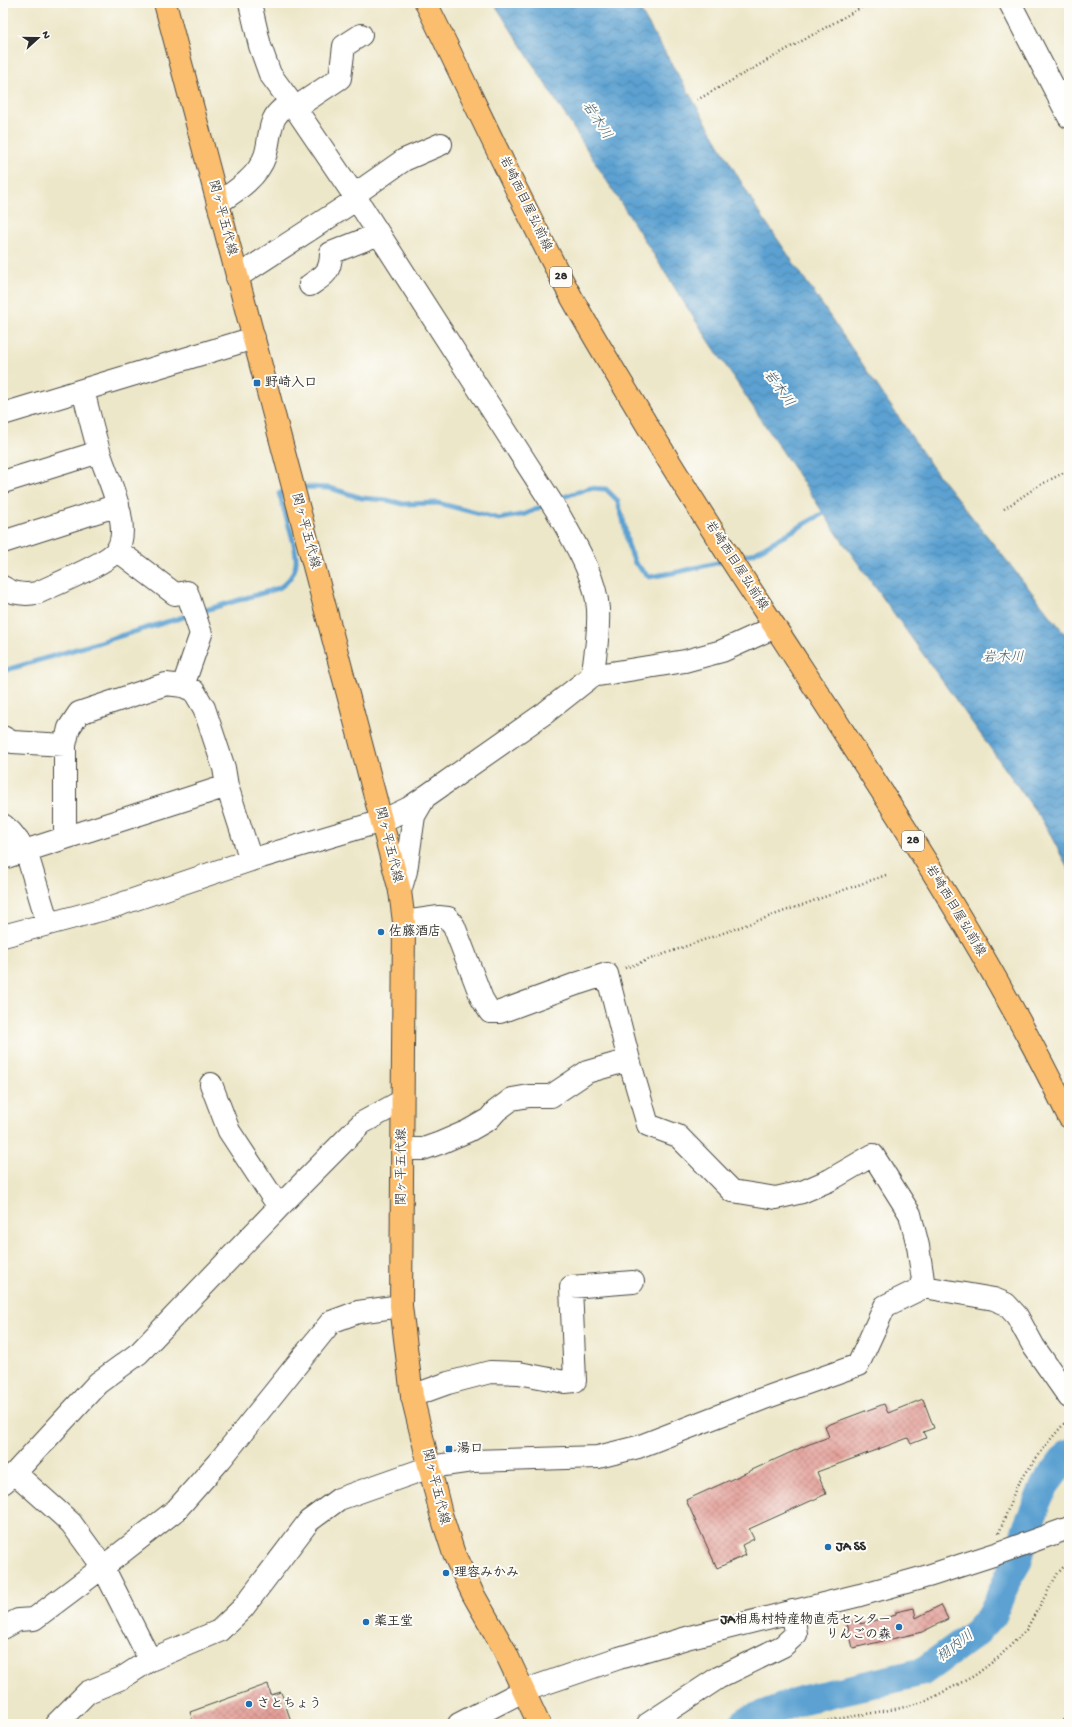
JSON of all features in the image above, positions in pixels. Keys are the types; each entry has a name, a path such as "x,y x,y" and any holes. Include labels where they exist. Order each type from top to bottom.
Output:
{"main road":[{"name":"関ヶ平五代線","path":"164,3 400,891 404,922 401,1306 412,1396 441,1514 454,1554 473,1594 504,1649 539,1724"},
{"name":"岩崎西目屋弘前線","path":"426,3 561,278 635,406 717,538 862,758 932,871 1030,1039 1069,1117"}],"street":[{"path":"250,3 260,46 270,74 293,105 380,234 557,511 577,548 590,577 598,608 597,646 592,676"},
{"path":"1010,3 1069,116"},
{"path":"218,203 239,189 256,172 266,156 270,132 278,112 340,78 344,46 361,35"},
{"path":"237,277 356,197 404,160 441,144"},
{"path":"310,285 324,276 331,264 331,253 380,234"},
{"path":"3,414 254,338"},
{"path":"3,587 26,595 37,593 108,559 117,550 122,534 122,521 118,504 99,452 83,390"},
{"path":"3,482 99,452"},
{"path":"3,542 118,504"},
{"path":"117,550 175,594 186,592 201,634 183,686"},
{"path":"3,936 112,907 251,860 382,821 409,808 425,797 545,713 592,676 685,661 722,651 775,627"},
{"path":"65,838 65,745 69,728 79,713 166,684 183,686 194,691 204,708 224,768 227,786 251,860"},
{"path":"3,737 12,742 65,745"},
{"path":"3,858 227,786"},
{"path":"400,891 406,870 414,816 425,797"},
{"path":"3,825 11,832 26,851 48,924"},
{"path":"404,922 448,918 454,926 482,999 490,1012 500,1012 607,974 629,1060 648,1125 678,1136 732,1191 776,1198 802,1192 830,1180 873,1155 910,1214 918,1246 924,1287"},
{"path":"402,1150 423,1149 440,1143 468,1131 489,1118 512,1099 529,1096 551,1096 587,1072 629,1060"},
{"path":"211,1084 230,1131 279,1207"},
{"path":"150,1660 103,1567 71,1523 9,1478 98,1383 139,1353 362,1123 402,1101"},
{"path":"412,1396 448,1383 490,1372 519,1373 565,1382 575,1381 571,1287 634,1282"},
{"path":"56,1724 88,1692 122,1678 150,1660 219,1631 243,1608 309,1521 339,1499 430,1467 472,1461 598,1457 638,1447 762,1399 858,1365 885,1306 924,1287 994,1300 1006,1304 1017,1316 1034,1347 1069,1397"},
{"path":"3,1628 18,1620 34,1619 176,1510 221,1459 331,1322 358,1312 401,1306"},
{"path":"459,1724 523,1691 618,1658 690,1637 867,1593 992,1556 1069,1528"},
{"path":"648,1724 718,1678 783,1646 796,1634 793,1611"}],"path":[{"path":"697,100 869,3"},
{"path":"1004,509 1038,486 1069,470"},
{"path":"607,974 886,875"},
{"path":"992,1556 1018,1485 1049,1441 1069,1418"},
{"path":"808,1724 901,1708 926,1701 974,1676 999,1657 1026,1630 1058,1573 1069,1562"},
{"path":"1063,1724 1069,1704"}],"water":[{"name":"岩木川","path":"494,3 636,3 757,209 933,468 1069,639 1069,870 1044,823 840,538 692,315"}],"building":[{"path":"923,1399 934,1428 923,1432 926,1438 911,1444 908,1438 817,1472 826,1494 749,1529 754,1539 742,1545 746,1555 717,1568 686,1500 807,1445 829,1437 825,1426 884,1404 888,1413"},
{"path":"941,1605 948,1619 922,1632 853,1648 847,1623 860,1620 860,1624 896,1615 896,1612 914,1608 916,1618"},
{"name":"さとちょう","path":"268,1684 271,1695 281,1692 292,1724 194,1724 190,1712"}],"waterway":[{"path":"300,488 330,488 362,498 387,500 403,504 438,503 499,519 526,514 546,504"},
{"path":"555,500 589,488 606,489 617,500 623,519 628,545 635,563 649,577 725,561"},
{"path":"199,612 279,588 287,582 295,569 296,554 293,538 279,493 290,491"},
{"path":"737,558 754,553 829,510"},
{"path":"3,671 190,615"},
{"name":"栩内川","path":"743,1724 746,1721 802,1700 922,1672 976,1633 992,1615 1008,1578 1018,1561 1026,1530 1045,1485 1069,1453"}],"place":[{"name":"野崎入口","path":"257,383"},
{"name":"佐藤酒店","path":"381,932"},
{"name":"湯口","path":"449,1449"},
{"name":"JA SS","path":"828,1547"},
{"name":"理容みかみ","path":"446,1573"},
{"name":"薬王堂","path":"366,1622"},
{"name":"JA相馬村特産物直売センター りんごの森","path":"899,1627"},
{"name":"さとちょう","path":"249,1704"}]}
